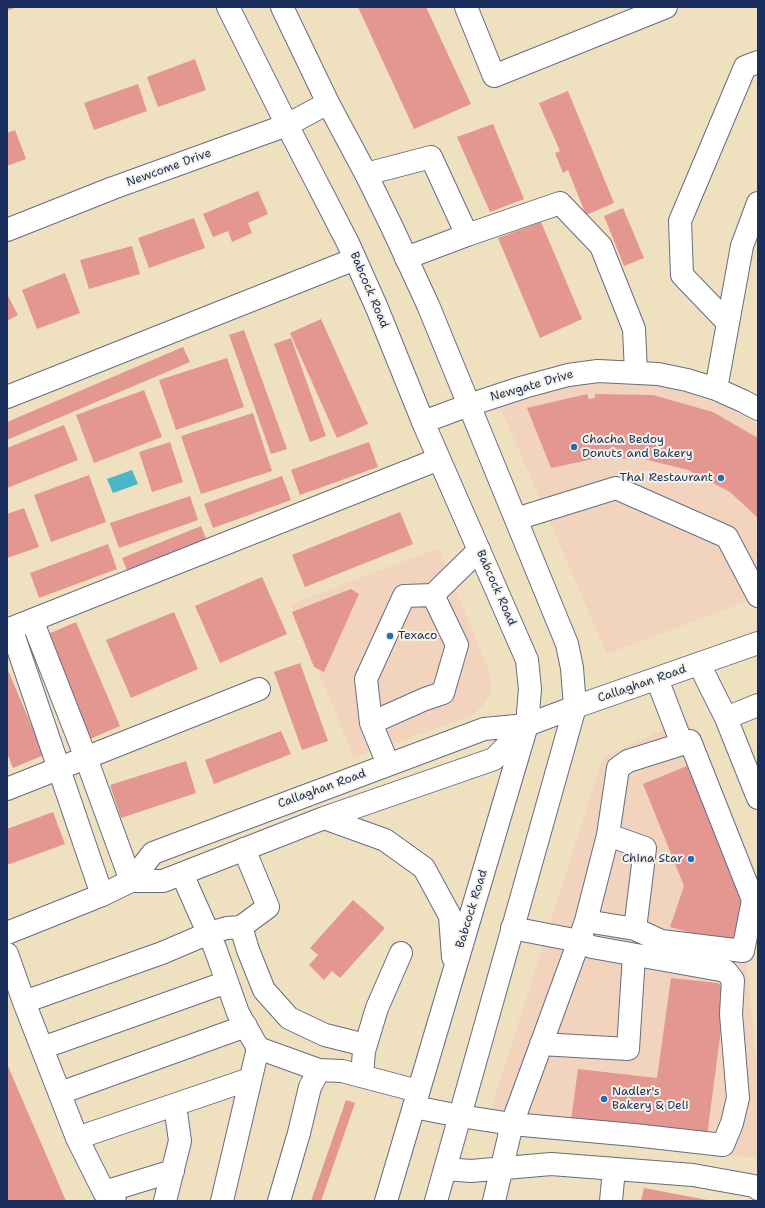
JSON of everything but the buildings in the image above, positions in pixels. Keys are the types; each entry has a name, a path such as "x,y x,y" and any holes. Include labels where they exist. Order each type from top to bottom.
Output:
{"main road":[{"name":"Babcock Road","path":"228,7 355,259 377,308 439,459 527,660 530,689 527,725 386,1201"},
{"path":"282,7 328,103 366,174 428,305 568,644 572,668 575,707 436,1201"},
{"path":"466,7 494,76 666,7"},
{"path":"728,323 682,275 680,222 745,67 758,62"},
{"name":"Newcome Drive","path":"7,230 113,188 287,125 328,103"},
{"path":"366,174 431,157 467,235"},
{"path":"406,258 560,203 601,246 634,329 636,372"},
{"path":"716,389 742,246 758,203"},
{"path":"7,397 355,259"},
{"name":"Newgate Drive","path":"424,422 469,405 568,374 598,371 658,374 687,380 716,389 758,409"},
{"path":"102,895 59,768 9,629 439,459"},
{"path":"516,519 616,488 727,537 758,596"},
{"path":"388,764 371,723 366,679 404,596 434,595 480,550"},
{"path":"371,723 425,699 443,693 457,645 434,595"},
{"path":"32,620 132,881"},
{"name":"Callaghan Road","path":"132,881 154,853 388,764 484,729 527,725 758,643"},
{"path":"699,664 726,718 758,798"},
{"path":"657,679 682,744"},
{"path":"7,789 259,689"},
{"path":"726,718 758,705"},
{"name":"Callaghan Road","path":"7,932 102,895 132,881 163,881 324,818 494,759 527,725"},
{"path":"494,1201 503,1168 512,1124 583,931 608,835 618,768 628,761 690,741 753,900 743,952 661,941 635,929 583,931 512,928"},
{"path":"324,818 385,840 424,868 450,916 454,971"},
{"path":"608,835 645,848 635,929"},
{"path":"24,1002 155,956 209,933 227,928 241,927 268,906 244,849"},
{"path":"182,874 209,933 238,1013 258,1048 319,1070 342,1071 362,1076 460,1116 512,1124 723,1145 732,1123 738,1098 731,1014 733,980 726,971 592,947 583,931"},
{"path":"241,927 248,950 264,990 289,1018 325,1035 365,1045"},
{"path":"362,1076 365,1045 377,1008 401,953"},
{"path":"7,954 77,1138 109,1197 173,1171"},
{"path":"542,1044 628,1049 634,955"},
{"path":"42,1048 227,982"},
{"path":"60,1094 246,1026"},
{"path":"222,1201 258,1048"},
{"path":"279,1201 299,1133 310,1087 319,1070"},
{"path":"77,1138 250,1079"},
{"path":"165,1201 180,1141 175,1105"},
{"path":"445,1169 471,1171 551,1164 693,1175 758,1188"},
{"path":"611,1201 614,1169"}],"shaded area":[{"path":"630,379 681,391 741,412 758,425 758,597 607,654 500,407 547,386"},
{"name":"Texaco","path":"439,548 488,669 491,681 491,692 485,703 474,715 354,758 291,604"},
{"path":"687,719 751,878 747,968 758,1080 758,1158 484,1131 603,757"}],"water":[{"path":"132,470 138,484 113,493 107,479"}],"place":[{"name":"Chacha Bedoy Donuts and Bakery","path":"574,447"},
{"name":"Thai Restaurant","path":"721,478"},
{"name":"Texaco","path":"390,636"},
{"name":"China Star","path":"691,859"},
{"name":"Nadler's Bakery & Deli","path":"604,1099"}]}
